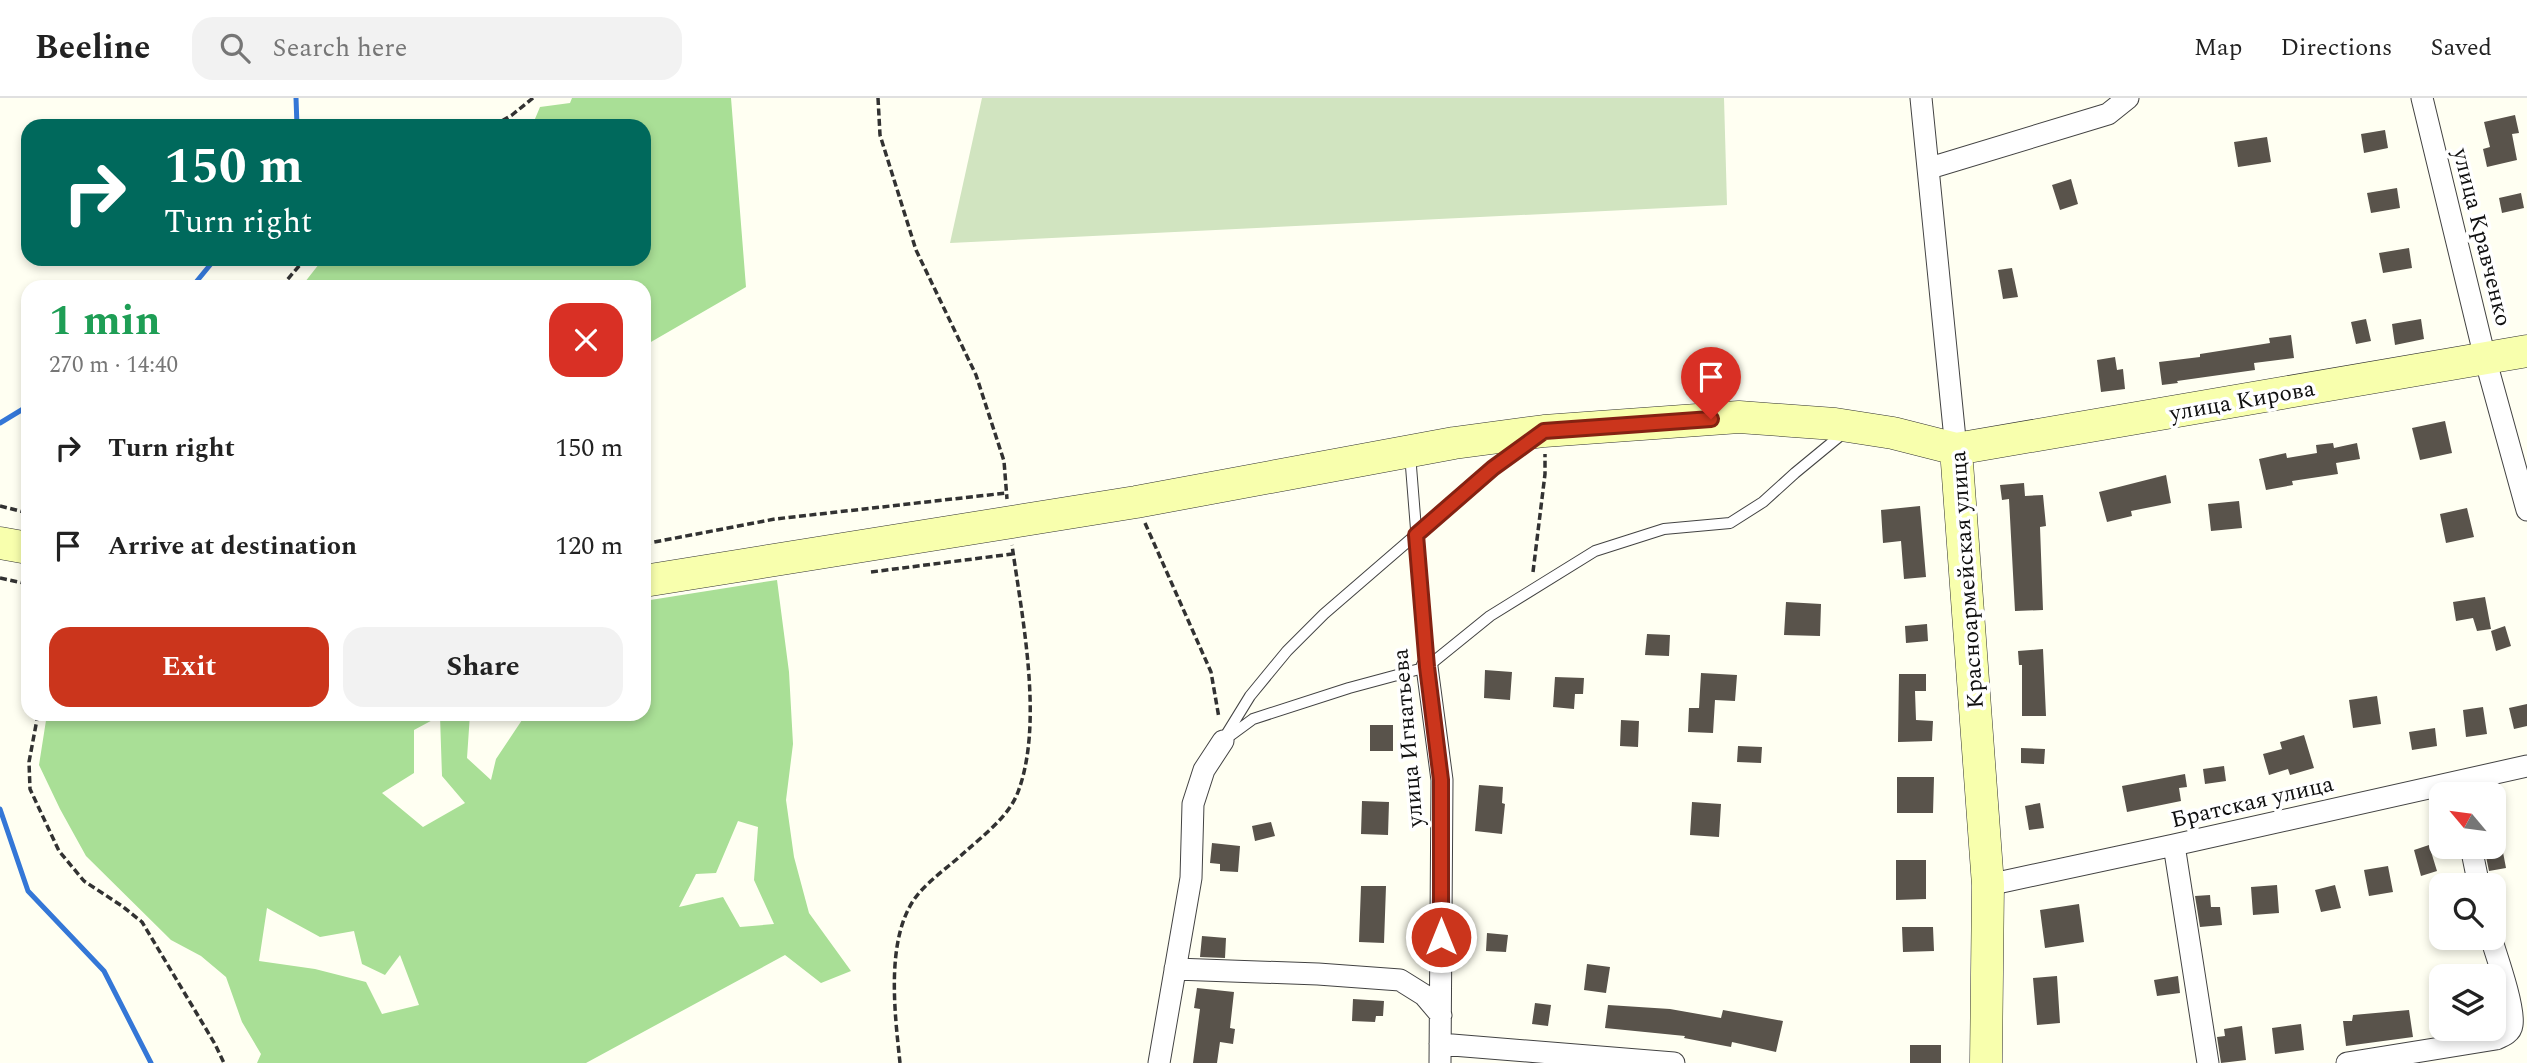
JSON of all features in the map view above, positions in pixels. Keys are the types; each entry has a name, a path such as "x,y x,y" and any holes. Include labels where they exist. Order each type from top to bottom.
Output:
{"street":[{"name":"Красноармейская улица","path":"1921,98 1956,449 1988,885 1986,1063"},
{"path":"1930,169 2108,114 2128,98"},
{"name":"улица Кравченко","path":"2423,98 2485,358 2527,510"},
{"name":"улица Кирова","path":"1956,449 2527,351"},
{"path":"651,580 1008,508 1136,502 1409,451 1544,431 1739,417 1852,426 1956,449"},
{"path":"0,543 21,547"},
{"name":"улица Игнатьева","path":"1427,667 1441,780 1440,1053"},
{"path":"1158,1063 1191,878 1193,804 1203,770 1223,741"},
{"name":"Братская улица","path":"2475,782 2527,766"},
{"name":"Братская улица","path":"1988,885 2429,793"},
{"path":"2174,845 2208,1063"},
{"path":"2347,1063 2496,1039 2508,1033 2512,1028 2512,1012 2494,950"},
{"path":"1175,969 1400,980 1424,995 1441,1015"},
{"path":"1440,1053 1674,1063"}],"lane":[{"path":"1223,741 1253,719 1349,688 1427,667 1490,616 1595,551 1664,529 1730,523 1763,502 1852,426"},
{"path":"1223,741 1250,696 1287,651 1324,614 1493,468 1544,431"},
{"name":"улица Игнатьева","path":"1409,451 1427,667"}],"path":[{"path":"505,119 533,98"},
{"path":"878,98 880,135 916,250 976,375 1003,461 1027,650 1030,749 1018,794 996,824 918,894 902,922 892,988 900,1063"},
{"path":"287,280 299,266"},
{"path":"1531,591 1545,474 1544,431"},
{"path":"1136,502 1211,671 1223,741"},
{"path":"0,506 21,511"},
{"path":"651,543 775,519 1008,508"},
{"path":"0,578 21,582"},
{"path":"37,721 29,762 30,789 59,851 84,881 142,922 224,1063"}],"green space":[{"path":"572,98 731,98 746,287 651,342 651,280 306,280 318,266 651,266 651,119 535,119 540,107 570,103"},
{"path":"982,98 1724,98 1727,205 950,243"},
{"path":"777,580 789,672 793,744 786,800 794,857 809,913 851,971 821,983 785,955 586,1063 257,1063 261,1054 242,1022 226,977 201,956 171,940 86,856 39,765 46,721 431,721 414,730 414,773 382,793 423,827 465,803 442,776 440,721 470,721 467,758 491,780 496,759 521,721 651,721 651,600","holes":["738,821 758,827 754,880 774,924 740,927 723,897 679,907 696,874 716,873","267,908 320,937 354,931 362,964 385,975 400,955 419,1005 382,1014 366,982 315,969 259,961"]}],"building":[{"path":"2515,115 2519,133 2512,134 2517,160 2487,167 2483,149 2490,147 2484,122"},
{"path":"2385,130 2388,148 2364,153 2361,134"},
{"path":"2267,137 2271,162 2238,167 2234,142"},
{"path":"2071,179 2078,204 2060,210 2052,185"},
{"path":"2397,188 2400,208 2371,213 2367,193"},
{"path":"2521,193 2524,208 2502,213 2499,198"},
{"path":"2409,248 2412,268 2383,273 2379,253"},
{"path":"2012,268 2018,297 2003,299 1998,270"},
{"path":"2366,319 2371,341 2356,344 2351,322"},
{"path":"2421,319 2424,339 2395,345 2392,324"},
{"path":"2291,335 2294,358 2254,363 2255,370 2162,385 2159,362 2270,343 2269,338"},
{"path":"2115,357 2117,370 2123,369 2125,389 2101,392 2097,360"},
{"path":"2445,421 2452,453 2420,460 2412,428"},
{"path":"2333,443 2334,448 2357,443 2360,459 2336,463 2338,474 2292,481 2293,485 2266,490 2259,459 2286,453 2287,458 2317,453 2316,445"},
{"path":"2166,475 2171,503 2131,511 2132,516 2107,522 2099,492"},
{"path":"2024,483 2025,496 2043,495 2046,526 2040,527 2043,610 2015,611 2009,499 2002,500 2000,485"},
{"path":"2239,501 2242,528 2211,531 2208,504"},
{"path":"1920,506 1926,577 1904,579 1901,541 1883,543 1881,510"},
{"path":"2467,508 2474,537 2446,543 2440,514"},
{"path":"2485,597 2491,629 2477,631 2473,618 2456,621 2453,602"},
{"path":"1786,602 1821,604 1820,636 1784,635"},
{"path":"1927,624 1928,641 1906,643 1905,626"},
{"path":"2505,626 2511,646 2496,651 2491,631"},
{"path":"1647,634 1670,635 1669,656 1645,655"},
{"path":"2043,649 2046,716 2022,716 2022,665 2019,665 2018,651"},
{"path":"1485,670 1512,672 1510,700 1484,698"},
{"path":"1701,673 1737,675 1735,701 1715,700 1713,733 1688,732 1689,708 1699,708"},
{"path":"1899,674 1926,674 1926,691 1915,691 1916,720 1933,721 1932,741 1898,742"},
{"path":"1555,677 1584,678 1583,694 1575,694 1574,709 1553,707"},
{"path":"2377,696 2381,724 2353,728 2349,700"},
{"path":"2527,704 2527,726 2514,729 2509,708"},
{"path":"2483,707 2487,734 2466,737 2463,710"},
{"path":"1621,720 1639,721 1638,747 1620,746"},
{"path":"1370,725 1393,725 1393,751 1370,751"},
{"path":"2435,728 2437,746 2412,750 2409,732"},
{"path":"2304,735 2314,768 2290,775 2288,769 2269,775 2263,754 2282,749 2280,742"},
{"path":"1738,746 1762,747 1761,763 1737,762"},
{"path":"2021,748 2045,749 2044,764 2021,763"},
{"path":"2224,766 2226,781 2205,784 2203,769"},
{"path":"2185,774 2187,787 2179,788 2181,801 2127,812 2122,786"},
{"path":"1897,777 1934,777 1933,813 1897,813"},
{"path":"1479,785 1503,787 1502,803 1505,804 1502,834 1475,831"},
{"path":"1362,801 1389,802 1388,835 1361,834"},
{"path":"1692,802 1721,804 1719,837 1690,835"},
{"path":"2040,803 2044,828 2029,830 2025,806"},
{"path":"1271,822 1275,836 1255,841 1252,826"},
{"path":"1212,843 1240,846 1238,872 1220,871 1220,864 1210,863"},
{"path":"2429,845 2429,859 2433,859 2437,871 2421,876 2414,850"},
{"path":"2486,859 2504,859 2506,868 2489,871"},
{"path":"1896,860 1926,860 1926,899 1896,900"},
{"path":"2388,866 2393,892 2369,896 2364,870"},
{"path":"2277,885 2279,913 2253,915 2251,887"},
{"path":"2335,885 2341,908 2321,912 2315,890"},
{"path":"1361,886 1386,886 1384,943 1359,942"},
{"path":"2210,895 2211,907 2220,907 2222,925 2200,927 2195,896"},
{"path":"2079,904 2084,942 2045,948 2040,910"},
{"path":"1902,927 1933,927 1934,951 1903,952"},
{"path":"1487,933 1508,935 1506,952 1486,951"},
{"path":"1202,936 1226,938 1225,958 1200,957"},
{"path":"1587,964 1610,967 1606,993 1584,990"},
{"path":"2057,976 2060,1023 2037,1025 2033,978"},
{"path":"2178,976 2180,993 2157,996 2154,980"},
{"path":"1197,988 1234,992 1230,1028 1235,1029 1233,1044 1220,1042 1217,1063 1193,1063 1200,1009 1194,1008"},
{"path":"1353,999 1384,1001 1383,1016 1376,1016 1375,1022 1352,1021"},
{"path":"1535,1003 1551,1005 1548,1026 1532,1024"},
{"path":"1608,1005 1670,1009 1721,1018 1723,1010 1783,1021 1776,1052 1732,1042 1731,1047 1684,1038 1685,1036 1605,1028"},
{"path":"2409,1010 2413,1037 2346,1046 2343,1021 2352,1021 2353,1015"},
{"path":"2301,1024 2304,1050 2275,1054 2272,1028"},
{"path":"2242,1026 2246,1060 2221,1063 2217,1037 2225,1036 2224,1029"},
{"path":"1910,1045 1941,1045 1941,1063 1910,1063"}],"waterway":[{"path":"296,98 297,119"},
{"path":"198,280 209,266"},
{"path":"0,423 21,410"},
{"path":"0,809 28,891 104,971 151,1063"}],"route":[{"path":"1441,937 1441,780 1427,667 1416,535 1493,468 1544,431 1711,419"}]}
